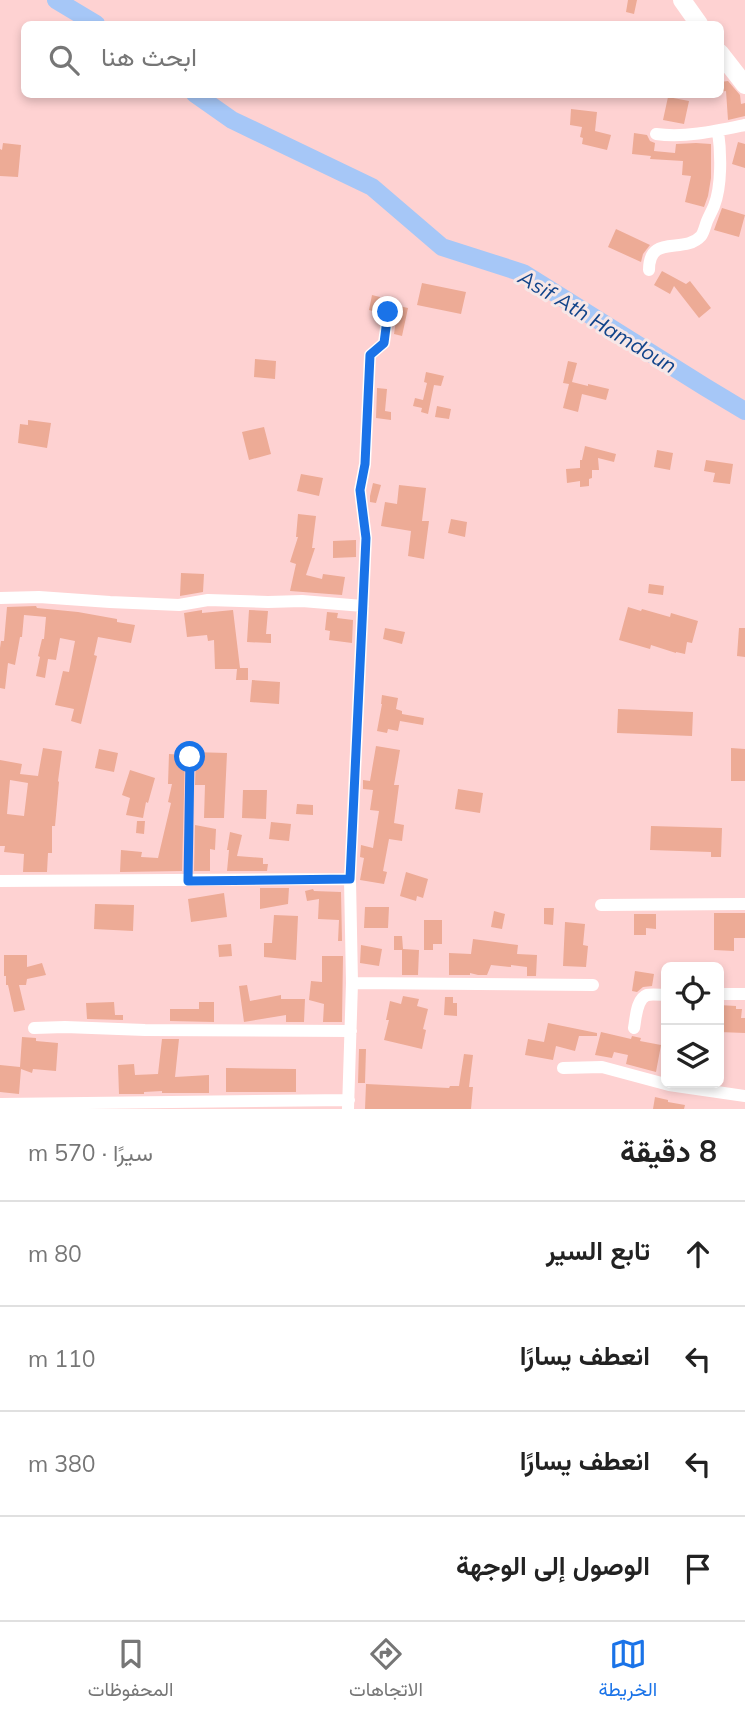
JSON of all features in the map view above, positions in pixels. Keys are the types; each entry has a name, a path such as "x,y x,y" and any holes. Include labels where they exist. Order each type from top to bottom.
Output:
{"street":[{"path":"682,0 697,21"},
{"path":"724,58 745,85"},
{"path":"656,134 667,136 718,131 745,125"},
{"path":"649,270 649,261 656,250 690,244 702,234 717,197 721,154 718,131"},
{"path":"0,1104 349,1104 352,983 350,879 366,538 360,490 365,464 370,355 384,343 388,312"},
{"path":"0,598 39,597 179,605 208,600 302,601 363,606"},
{"path":"0,881 350,879"},
{"path":"601,905 745,904"},
{"path":"352,983 593,985"},
{"path":"724,994 745,994"},
{"path":"634,1028 640,1000 647,995 661,995"},
{"path":"34,1028 351,1031"},
{"path":"563,1068 602,1067 669,1085 745,1096"}],"lane":[{"path":"188,881 190,757"}],"building":[{"path":"628,0 637,0 634,14 626,12"},
{"path":"728,81 740,95 741,104 745,103 745,116 728,120 724,82"},
{"path":"668,98 689,101 684,124 663,120"},
{"path":"571,109 597,112 595,131 611,135 607,150 582,144 582,127 570,125"},
{"path":"634,133 647,135 650,141 655,143 654,151 675,153 676,144 711,144 711,178 704,207 685,202 691,176 682,175 683,161 650,159 651,156 632,154"},
{"path":"738,142 745,144 745,168 732,164"},
{"path":"3,143 21,145 18,177 0,176 0,149 2,150"},
{"path":"722,208 745,215 739,237 714,230"},
{"path":"616,229 650,245 641,262 608,247"},
{"path":"662,271 686,284 690,281 711,308 699,318 674,286 670,294 654,285"},
{"path":"422,283 466,292 461,314 417,305"},
{"path":"372,295 380,297 376,312 369,310"},
{"path":"395,305 408,308 402,336 394,334 397,313"},
{"path":"255,359 276,361 275,379 254,377"},
{"path":"568,361 577,363 572,382 609,389 606,400 582,394 578,412 563,408 569,384 563,383"},
{"path":"426,372 444,376 441,386 434,385 428,414 421,412 422,408 413,406 415,398 423,400 427,383 424,382"},
{"path":"377,388 387,389 385,411 391,412 391,420 376,418"},
{"path":"437,406 451,409 449,419 435,417"},
{"path":"28,420 51,423 47,448 18,443 20,424 28,425"},
{"path":"264,427 271,454 249,460 242,432"},
{"path":"585,446 616,454 614,462 598,458 599,470 592,470 589,486 580,487 580,481 567,483 566,469 580,468"},
{"path":"657,450 673,453 670,470 654,467"},
{"path":"706,460 733,464 730,484 713,482 715,473 704,471"},
{"path":"301,474 323,478 319,496 297,491"},
{"path":"373,483 381,485 376,503 370,502"},
{"path":"399,485 426,488 422,521 429,521 424,559 408,556 411,531 381,526 385,502 397,504"},
{"path":"298,514 316,516 312,548 315,548 306,575 322,579 323,574 345,577 342,595 290,591 296,564 290,562 298,537"},
{"path":"451,519 467,522 465,537 448,533"},
{"path":"356,540 356,557 333,558 333,541"},
{"path":"181,573 204,574 203,592 180,596"},
{"path":"649,584 664,586 663,595 648,593"},
{"path":"36,606 117,619 117,622 135,625 131,643 98,637 94,655 97,656 81,724 71,721 74,709 55,705 63,671 69,672 75,641 60,638 56,660 48,659 45,678 36,676 46,617 24,615 15,665 8,663 5,689 0,688 0,648 1,641 4,641 7,607"},
{"path":"628,607 670,617 671,613 698,621 692,643 687,642 685,654 651,645 650,649 619,640"},
{"path":"202,610 202,613 233,610 240,668 248,668 248,680 236,680 237,669 215,669 214,640 208,641 207,635 187,637 184,613"},
{"path":"249,610 268,611 266,634 271,634 271,643 247,642"},
{"path":"327,612 338,613 337,618 353,620 352,643 329,640 330,631 325,630"},
{"path":"385,628 405,632 402,644 383,639"},
{"path":"739,628 745,628 745,657 737,656"},
{"path":"252,680 280,682 279,704 250,702"},
{"path":"382,695 398,698 396,709 402,711 402,714 424,718 423,725 400,721 398,731 377,731"},
{"path":"618,709 693,712 692,736 617,733"},
{"path":"376,746 400,750 394,785 399,785 394,823 404,825 402,841 389,839 383,871 387,872 384,884 360,880 364,858 360,857 361,845 373,848 379,811 370,810 373,790 363,789 363,780 370,781"},
{"path":"43,748 62,751 55,826 52,826 52,853 48,853 47,872 23,872 24,854 4,852 5,846 0,846 0,760 22,764 20,774 38,776","holes":["10,780 28,783 24,816 7,814"]},
{"path":"731,748 745,749 745,781 731,781"},
{"path":"99,749 118,753 114,772 95,768"},
{"path":"192,752 227,753 224,818 204,818 205,785 195,785 196,757"},
{"path":"169,754 185,755 182,871 120,872 121,850 142,852 141,857 158,858 171,803 168,802 172,784 168,784"},
{"path":"130,770 155,778 143,818 126,815 130,798 122,795"},
{"path":"458,789 483,793 480,813 455,809"},
{"path":"243,790 267,790 266,819 242,818"},
{"path":"297,804 313,805 313,815 296,814"},
{"path":"137,821 145,821 144,834 136,833"},
{"path":"271,822 291,824 289,841 269,839"},
{"path":"195,825 216,829 215,850 210,849 210,871 194,871"},
{"path":"651,826 722,828 721,857 711,857 711,852 650,850"},
{"path":"230,832 242,835 237,856 263,858 263,864 268,864 267,871 227,871"},
{"path":"406,872 428,879 423,898 417,896 416,901 400,896"},
{"path":"260,888 289,888 288,904 260,909"},
{"path":"313,889 341,892 342,941 338,941 339,920 318,919 319,899 307,901 305,891"},
{"path":"224,893 227,917 191,922 188,899"},
{"path":"95,904 134,905 133,931 94,929"},
{"path":"365,907 389,907 388,928 364,928"},
{"path":"544,908 554,908 553,925 544,924"},
{"path":"494,911 505,914 502,929 491,927"},
{"path":"714,913 745,913 745,938 734,938 734,951 714,950"},
{"path":"634,914 656,914 656,929 646,928 646,935 634,935"},
{"path":"274,915 298,916 296,960 264,957 264,943 272,943"},
{"path":"424,920 442,920 442,944 433,944 433,950 424,950"},
{"path":"565,922 585,924 583,945 588,946 586,967 563,966"},
{"path":"394,936 402,936 403,949 419,950 418,975 402,975 402,950 394,950"},
{"path":"473,939 518,945 517,954 537,955 536,976 527,976 527,967 511,965 491,965 487,975 449,975 449,953 471,954"},
{"path":"231,944 232,956 219,957 218,945"},
{"path":"361,945 382,949 379,966 360,963"},
{"path":"4,955 27,955 27,967 42,963 46,975 27,979 26,985 19,985 25,1010 14,1012 4,976"},
{"path":"322,956 343,956 342,1022 323,1022 324,1004 309,1000 311,981 322,982"},
{"path":"635,971 654,974 652,986 643,987 637,992 632,991"},
{"path":"247,985 250,1001 281,995 281,999 305,999 304,1022 286,1022 286,1015 244,1022 239,986"},
{"path":"403,996 419,999 417,1006 428,1009 422,1049 384,1040 390,1001 401,1004"},
{"path":"445,997 453,997 453,1003 457,1003 457,1016 444,1015"},
{"path":"114,1002 115,1015 123,1015 123,1020 87,1019 86,1003"},
{"path":"199,1002 214,1002 214,1022 170,1021 170,1009 199,1009"},
{"path":"724,1005 742,1009 741,1018 745,1018 745,1033 724,1032"},
{"path":"548,1023 597,1033 597,1036 579,1036 575,1051 556,1046 553,1060 525,1055 528,1039 544,1042"},
{"path":"601,1032 631,1039 632,1036 641,1038 640,1041 661,1045 656,1072 626,1064 628,1055 614,1052 612,1058 595,1055"},
{"path":"22,1037 58,1043 56,1071 33,1069 32,1073 21,1069 19,1094 0,1092 0,1065 20,1067"},
{"path":"162,1039 179,1039 175,1077 209,1075 209,1093 162,1091 119,1094 118,1065 134,1064 135,1075 158,1074"},
{"path":"359,1049 366,1049 365,1083 358,1083"},
{"path":"464,1054 473,1055 469,1087 473,1087 471,1109 365,1109 366,1084 449,1088 459,1086"},
{"path":"226,1068 296,1069 296,1092 226,1092"},
{"path":"655,1097 685,1105 684,1109 653,1109"}],"waterway":[{"name":"Asif Ath Hamdoun","path":"56,0 91,21"},
{"name":"Asif Ath Hamdoun","path":"201,98 232,120 372,187 442,247 523,273 745,411"}],"route":[{"path":"190,757 188,881 350,879 366,538 360,490 365,464 370,355 384,343 388,312"}]}
